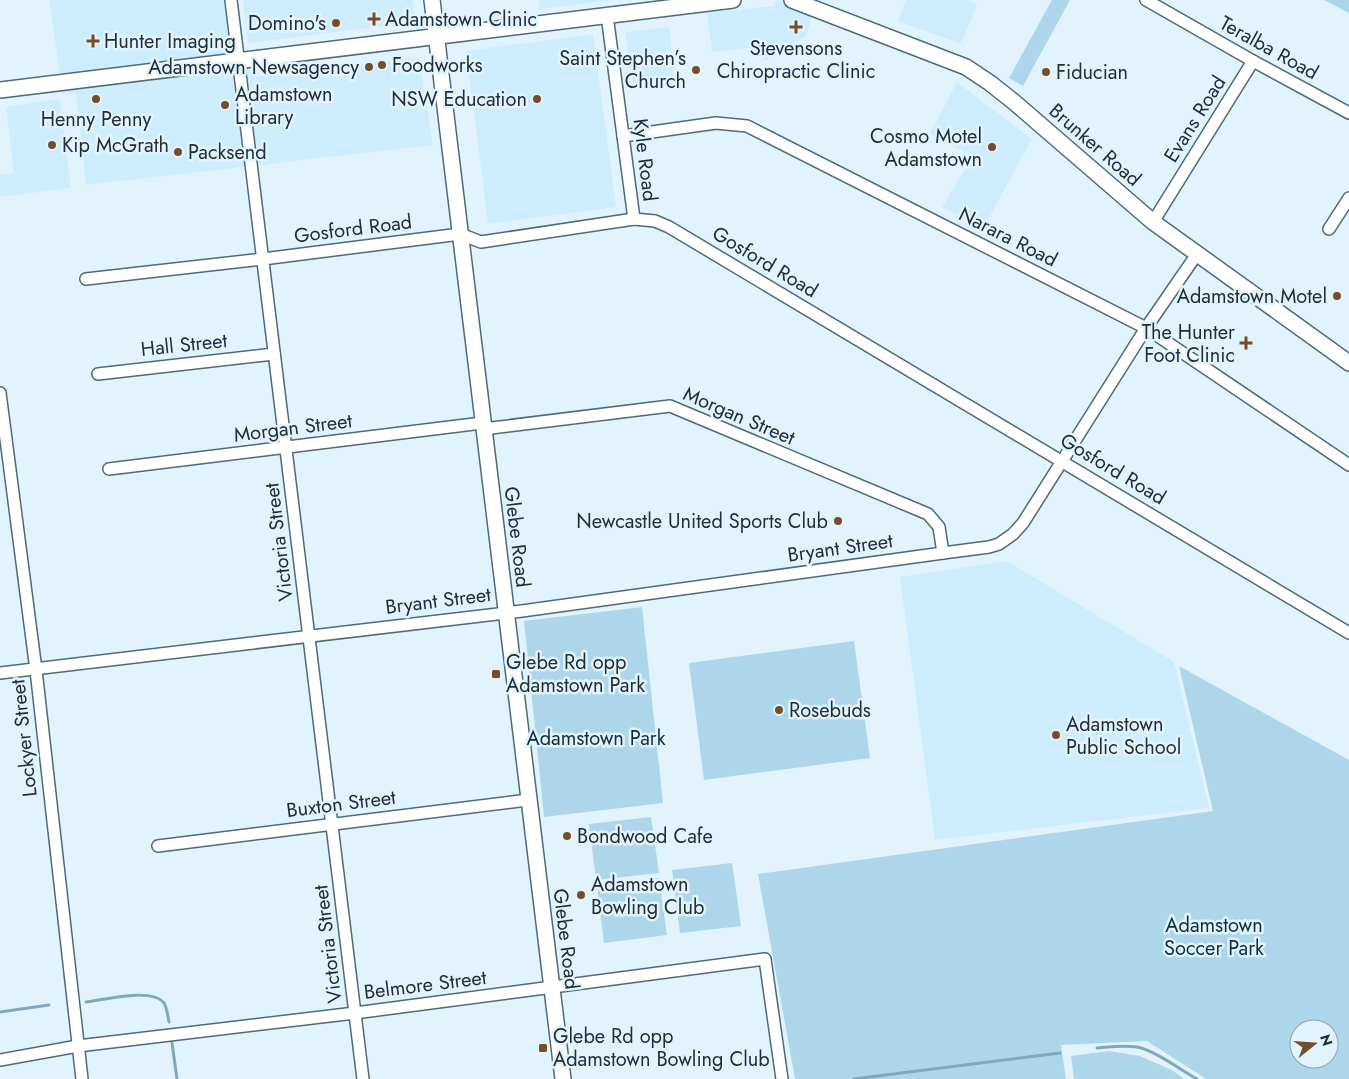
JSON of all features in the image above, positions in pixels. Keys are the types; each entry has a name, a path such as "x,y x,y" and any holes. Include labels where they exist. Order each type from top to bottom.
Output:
{"main road":[{"name":"Glebe Road","path":"432,0 482,426 563,1079"},
{"path":"0,90 732,0"},
{"name":"Brunker Road","path":"792,0 966,67 1014,102 1153,222 1349,363"}],"street":[{"name":"Victoria Street","path":"231,0 363,1079"},
{"name":"Teralba Road","path":"1146,0 1252,61 1349,113"},
{"name":"Kyle Road","path":"607,15 634,219"},
{"name":"Evans Road","path":"1153,222 1252,61"},
{"name":"Narara Road","path":"623,136 716,124 747,126 1146,328 1349,465"},
{"path":"1329,229 1349,198"},
{"name":"Gosford Road","path":"86,279 460,234 480,242 634,219 655,221 669,227 1349,633"},
{"path":"1063,461 1146,328 1197,254"},
{"name":"Hall Street","path":"98,374 274,354"},
{"name":"Lockyer Street","path":"0,393 36,670 82,1079"},
{"name":"Morgan Street","path":"108,469 670,406 928,514 939,527 943,554"},
{"name":"Bryant Street","path":"0,673 506,612 990,547 999,544 1013,534 1023,523 1063,461"},
{"name":"Buxton Street","path":"158,846 528,800"},
{"name":"Belmore Street","path":"0,1060 78,1046 355,1013 765,959 782,1079"}],"shaded area":[{"path":"49,0 223,0 253,77 419,57 433,145 86,185 76,93 63,94"},
{"path":"243,0 413,0 416,22 248,43"},
{"path":"538,0 614,0 539,9"},
{"path":"776,0 817,0 806,36 765,61 757,47 712,52 707,13 774,6"},
{"path":"906,0 968,0 977,5 961,44 898,21"},
{"path":"669,27 675,79 632,84 625,32"},
{"name":"NSW Education","path":"593,34 616,207 488,224 466,51"},
{"name":"Cosmo Motel Adamstown","path":"957,82 1032,139 984,227 942,207 973,156 930,134"},
{"path":"60,99 71,188 0,197 0,175 14,173 6,107"},
{"name":"Adamstown Public School","path":"1007,561 1174,662 1209,808 935,840 900,577"}],"green space":[{"path":"1052,0 1070,0 1023,86 1009,78"},
{"path":"1324,0 1349,0 1349,13"},
{"name":"Adamstown Park","path":"642,607 663,803 544,817 524,621"},
{"name":"Rosebuds","path":"854,641 870,758 704,780 689,663"},
{"name":"Adamstown Soccer Park","path":"1179,666 1349,760 1349,1079 1206,1079 1147,1041 1061,1045 1066,1079 795,1079 758,874 1213,811"},
{"path":"651,817 659,873 596,880 589,824"},
{"path":"732,863 741,926 680,933 672,870"},
{"path":"659,878 667,935 604,943 597,886"},
{"path":"1109,1051 1140,1056 1172,1070 1184,1079 1074,1079 1071,1056"}],"waterway":[{"path":"86,1002 138,995 158,998 164,1003 169,1022"},
{"path":"0,1012 49,1005"},
{"path":"172,1043 177,1079"},
{"path":"1097,1048 1127,1046 1144,1049 1197,1079"},
{"path":"854,1079 1060,1053"}],"place":[{"name":"Adamstown Clinic","path":"374,19"},
{"name":"Domino's","path":"336,23"},
{"name":"Stevensons Chiropractic Clinic","path":"796,27"},
{"name":"Hunter Imaging","path":"93,41"},
{"name":"Foodworks","path":"382,65"},
{"name":"Adamstown Newsagency","path":"369,67"},
{"name":"Saint Stephen’s Church","path":"696,70"},
{"name":"Fiducian","path":"1046,72"},
{"name":"Henny Penny","path":"96,99"},
{"name":"NSW Education","path":"537,99"},
{"name":"Adamstown Library","path":"225,105"},
{"name":"Kip McGrath","path":"52,145"},
{"name":"Cosmo Motel Adamstown","path":"992,147"},
{"name":"Packsend","path":"178,152"},
{"name":"Adamstown Motel","path":"1337,296"},
{"name":"The Hunter Foot Clinic","path":"1246,343"},
{"name":"Newcastle United Sports Club","path":"838,521"},
{"name":"Glebe Rd opp Adamstown Park","path":"496,674"},
{"name":"Rosebuds","path":"779,710"},
{"name":"Adamstown Public School","path":"1056,735"},
{"name":"Bondwood Cafe","path":"567,836"},
{"name":"Adamstown Bowling Club","path":"581,895"},
{"name":"Glebe Rd opp Adamstown Bowling Club","path":"543,1048"}]}
